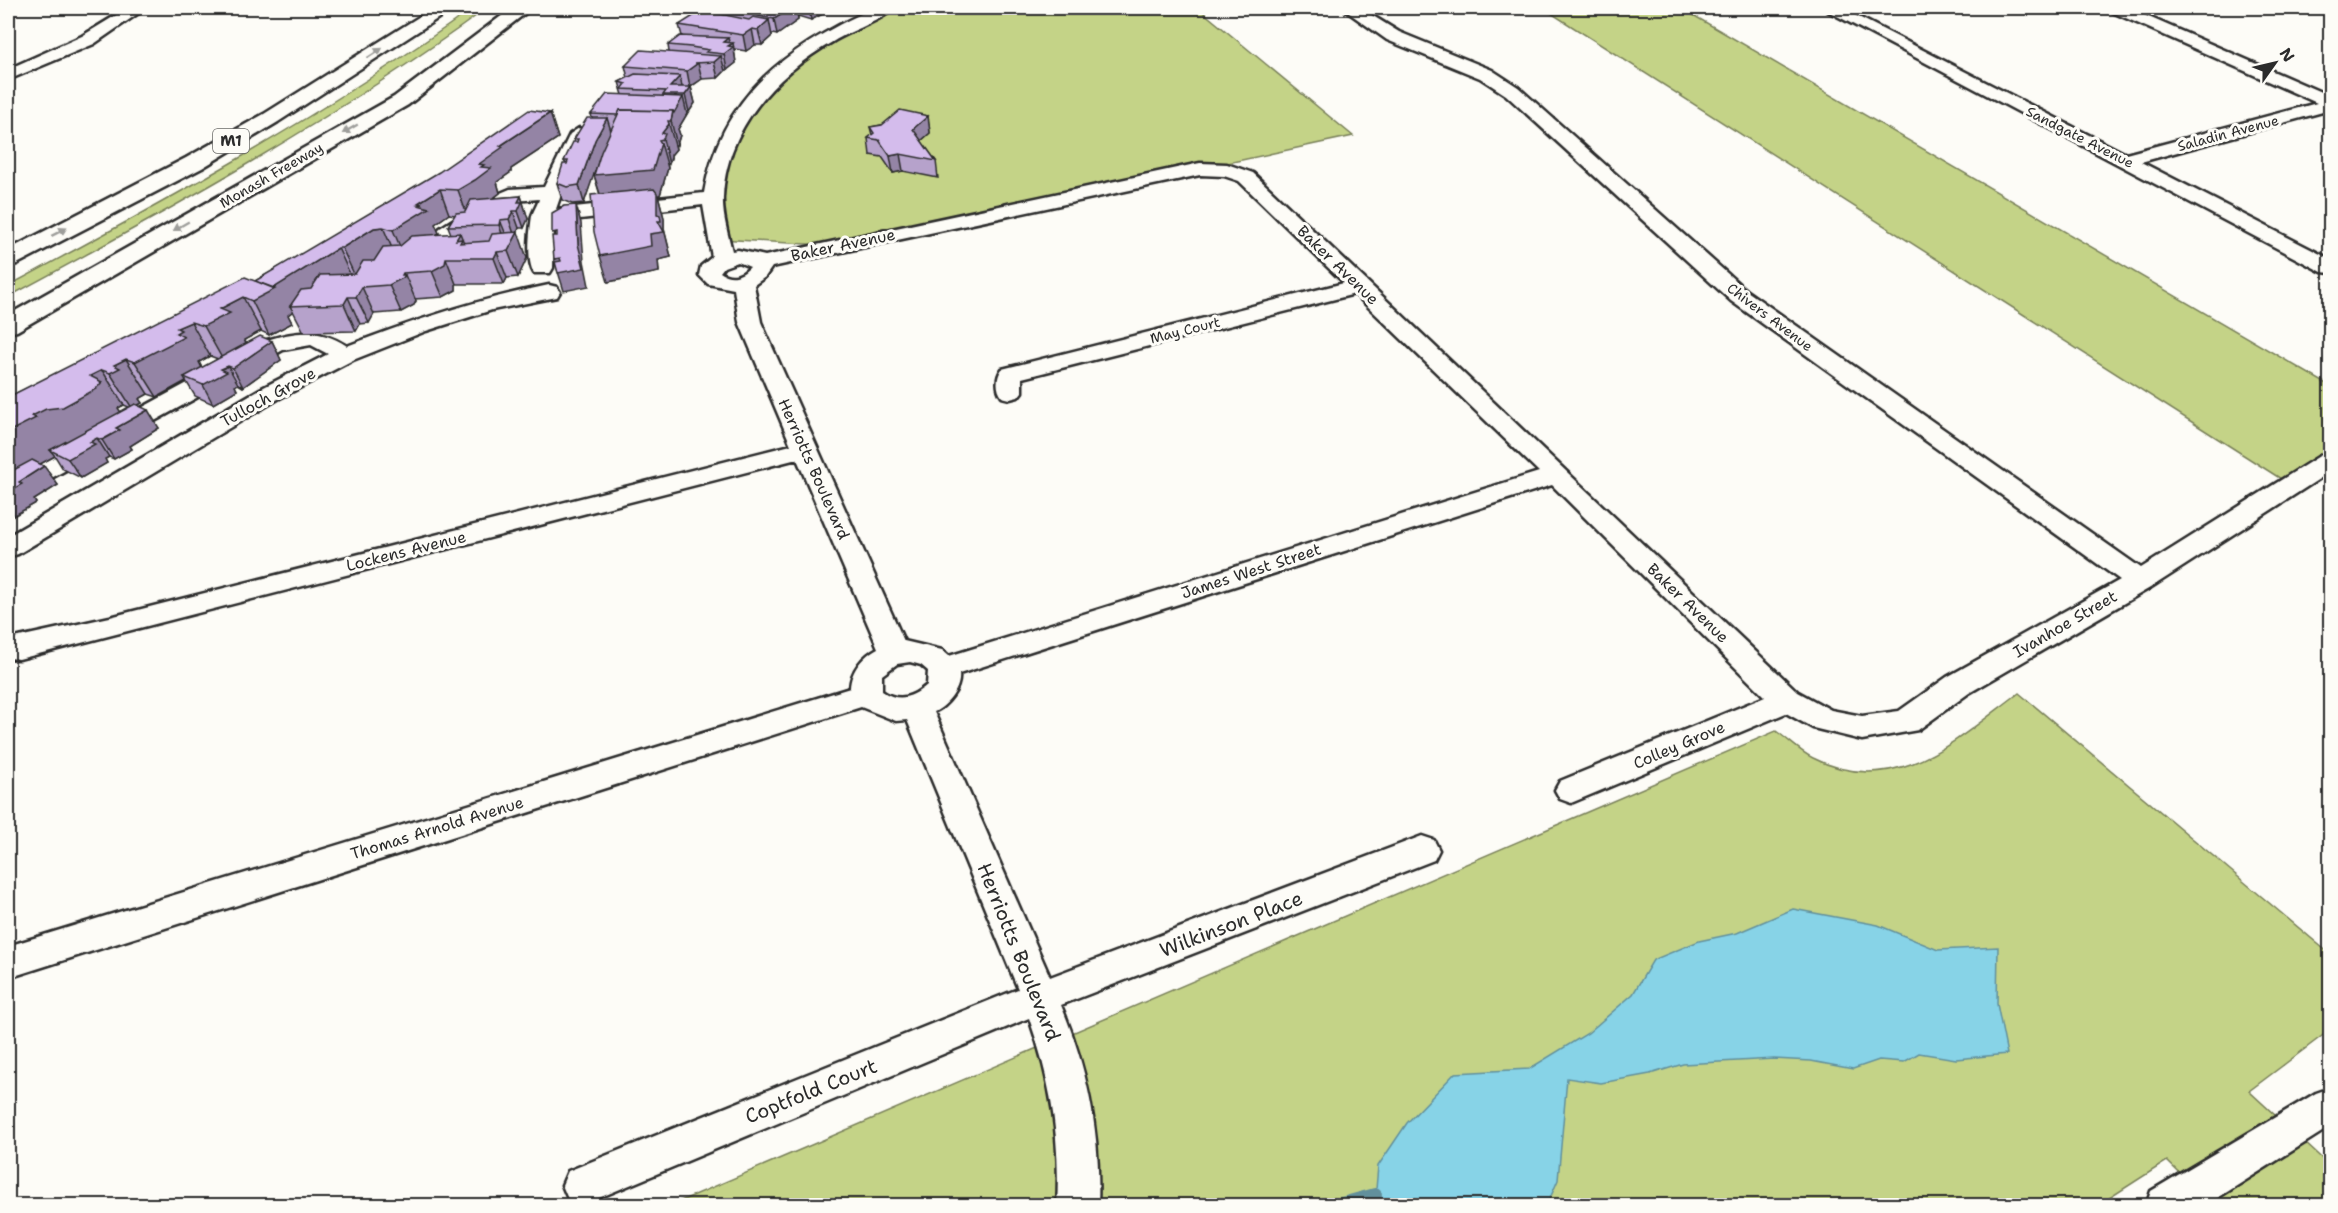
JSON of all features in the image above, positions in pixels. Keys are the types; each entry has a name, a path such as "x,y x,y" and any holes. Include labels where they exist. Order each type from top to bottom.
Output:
{"highway":[{"name":"M1","path":"8,259 194,163 331,82 444,8"},
{"name":"Monash Freeway","path":"8,325 401,100 524,8"},
{"path":"401,100 464,66 544,11"},
{"path":"194,163 276,105 388,20"}],"street":[{"path":"8,75 88,40 138,8"},
{"path":"542,218 713,198 718,157 740,114 768,82 801,54 851,22 886,8"},
{"name":"Chivers Avenue","path":"1350,8 1393,36 1486,74 1512,91 1739,296 2140,581"},
{"name":"Sandgate Avenue","path":"1830,8 2331,267"},
{"path":"2116,8 2331,103"},
{"name":"Saladin Avenue","path":"2125,160 2331,103"},
{"path":"542,268 539,245 542,218 550,192 579,134"},
{"name":"Baker Avenue","path":"713,198 723,259 709,271 713,279 726,283 752,272 1189,171 1217,168 1246,177 1557,475 1787,700"},
{"path":"400,262 419,252 446,250 447,232 491,204 510,195 550,192"},
{"path":"517,249 539,245"},
{"name":"Herriotts Boulevard","path":"752,272 750,322 895,653"},
{"name":"May Court","path":"990,362 1010,383 1360,286"},
{"name":"Tulloch Grove","path":"8,548 269,394 345,355 418,326 488,304 549,292"},
{"path":"8,491 275,345 297,338 320,339 345,355"},
{"name":"Lockens Avenue","path":"8,648 19,648 110,627 804,449"},
{"name":"Ivanhoe Street","path":"1787,700 1824,720 1862,728 1907,722 1958,685 2140,581 2331,461"},
{"name":"James West Street","path":"945,668 1557,475"},
{"path":"910,651 925,653 937,659 945,668 946,679 941,691 931,701 917,708 901,710 886,708 874,703 867,694 864,684 873,665 895,653 910,651"},
{"name":"Thomas Arnold Avenue","path":"8,962 867,694"},
{"name":"Colley Grove","path":"1571,790 1787,700"},
{"name":"Herriotts Boulevard","path":"917,708 1040,998 1071,1088 1080,1179 1077,1206"},
{"name":"Wilkinson Place","path":"1040,998 1422,850"},
{"name":"Coptfold Court","path":"582,1185 1040,998"},
{"path":"2166,1206 2331,1106"}],"green space":[{"path":"473,8 487,8 313,125 192,196 8,297 8,286 187,188 304,120 418,47"},
{"path":"886,8 1198,8 1353,136 841,246 719,239 718,157 768,82 851,22"},
{"path":"1543,8 1681,8 2330,386 2330,459 2289,484"},
{"path":"2019,693 2330,954 2330,1030 2249,1091 2330,1166 2330,1205 2212,1205 2167,1161 2097,1206 669,1206 1776,731 1813,758 1843,769 1871,772 1898,768 1948,745"}],"water":[{"path":"1793,909 1878,925 1938,950 1998,947 1997,1004 2007,1054 1956,1059 1919,1053 1904,1062 1879,1060 1853,1069 1811,1061 1774,1059 1683,1064 1650,1074 1601,1083 1567,1078 1558,1180 1547,1205 1419,1206 1375,1201 1378,1166 1407,1123 1455,1073 1529,1069 1588,1033 1633,994 1653,960 1699,941 1737,933"}],"building":[{"path":"720,8 792,8 774,19"},
{"path":"711,12 749,20 753,17 769,20 758,30 752,29 743,35 679,25 698,13"},
{"path":"680,36 728,38 723,42 733,43 728,46 733,47 724,54 668,45"},
{"path":"641,50 721,56 714,62 695,63 698,63 687,71 625,66"},
{"path":"635,74 680,76 670,87 691,87 685,95 663,95 666,91 622,89 626,84 619,82"},
{"path":"607,94 683,97 674,113 673,111 620,110 618,115 591,114"},
{"path":"529,110 550,113 500,146 503,147 479,164 484,165 481,167 491,168 475,180 458,190 440,189 418,203 422,204 418,205 429,208 393,230 383,227 374,228 274,288 255,281 439,172"},
{"path":"620,110 673,111 671,121 668,121 669,124 662,133 665,134 663,139 659,140 661,143 653,170 594,175 601,152"},
{"path":"900,110 928,116 913,129 936,161 900,154 890,156 879,140 868,138 874,133 870,127 882,125"},
{"path":"587,118 607,118 595,140 579,185 567,187 557,183 563,164 567,164 568,161 564,161 573,142 577,142 578,139 574,139"},
{"path":"654,189 657,193 657,214 660,215 661,221 658,221 664,232 650,234 651,246 600,256 594,232 591,195"},
{"path":"521,196 518,202 522,202 518,211 513,211 509,219 500,220 499,225 448,226 456,213 465,212 471,200"},
{"path":"576,205 578,244 584,268 558,273 555,262 561,261 560,258 554,259 552,236 557,236 557,232 552,233 552,213 564,206"},
{"path":"518,232 508,251 497,252 494,258 446,258 445,264 432,271 403,273 402,275 405,275 403,278 389,285 362,287 356,297 348,297 344,304 290,306 301,290 311,289 320,275 355,274 363,261 374,261 383,247 400,246 412,236 460,233 456,240 462,239 460,243 489,241 492,234"},
{"path":"245,277 275,289 252,301 243,297 220,309 230,313 204,326 191,322 177,328 181,330 176,333 184,337 135,362 126,359 114,365 120,368 110,373 102,370 90,376 102,382 96,389 63,407 46,409 32,416 36,418 8,432 8,397"},
{"path":"260,336 272,341 233,368 228,366 221,369 227,372 203,385 184,377"},
{"path":"135,404 148,410 116,428 120,430 102,440 97,438 90,442 95,444 68,459 50,450"},
{"path":"32,460 44,466 8,492 8,473"}],"waterway":[{"path":"1335,1206 1375,1195"}]}
